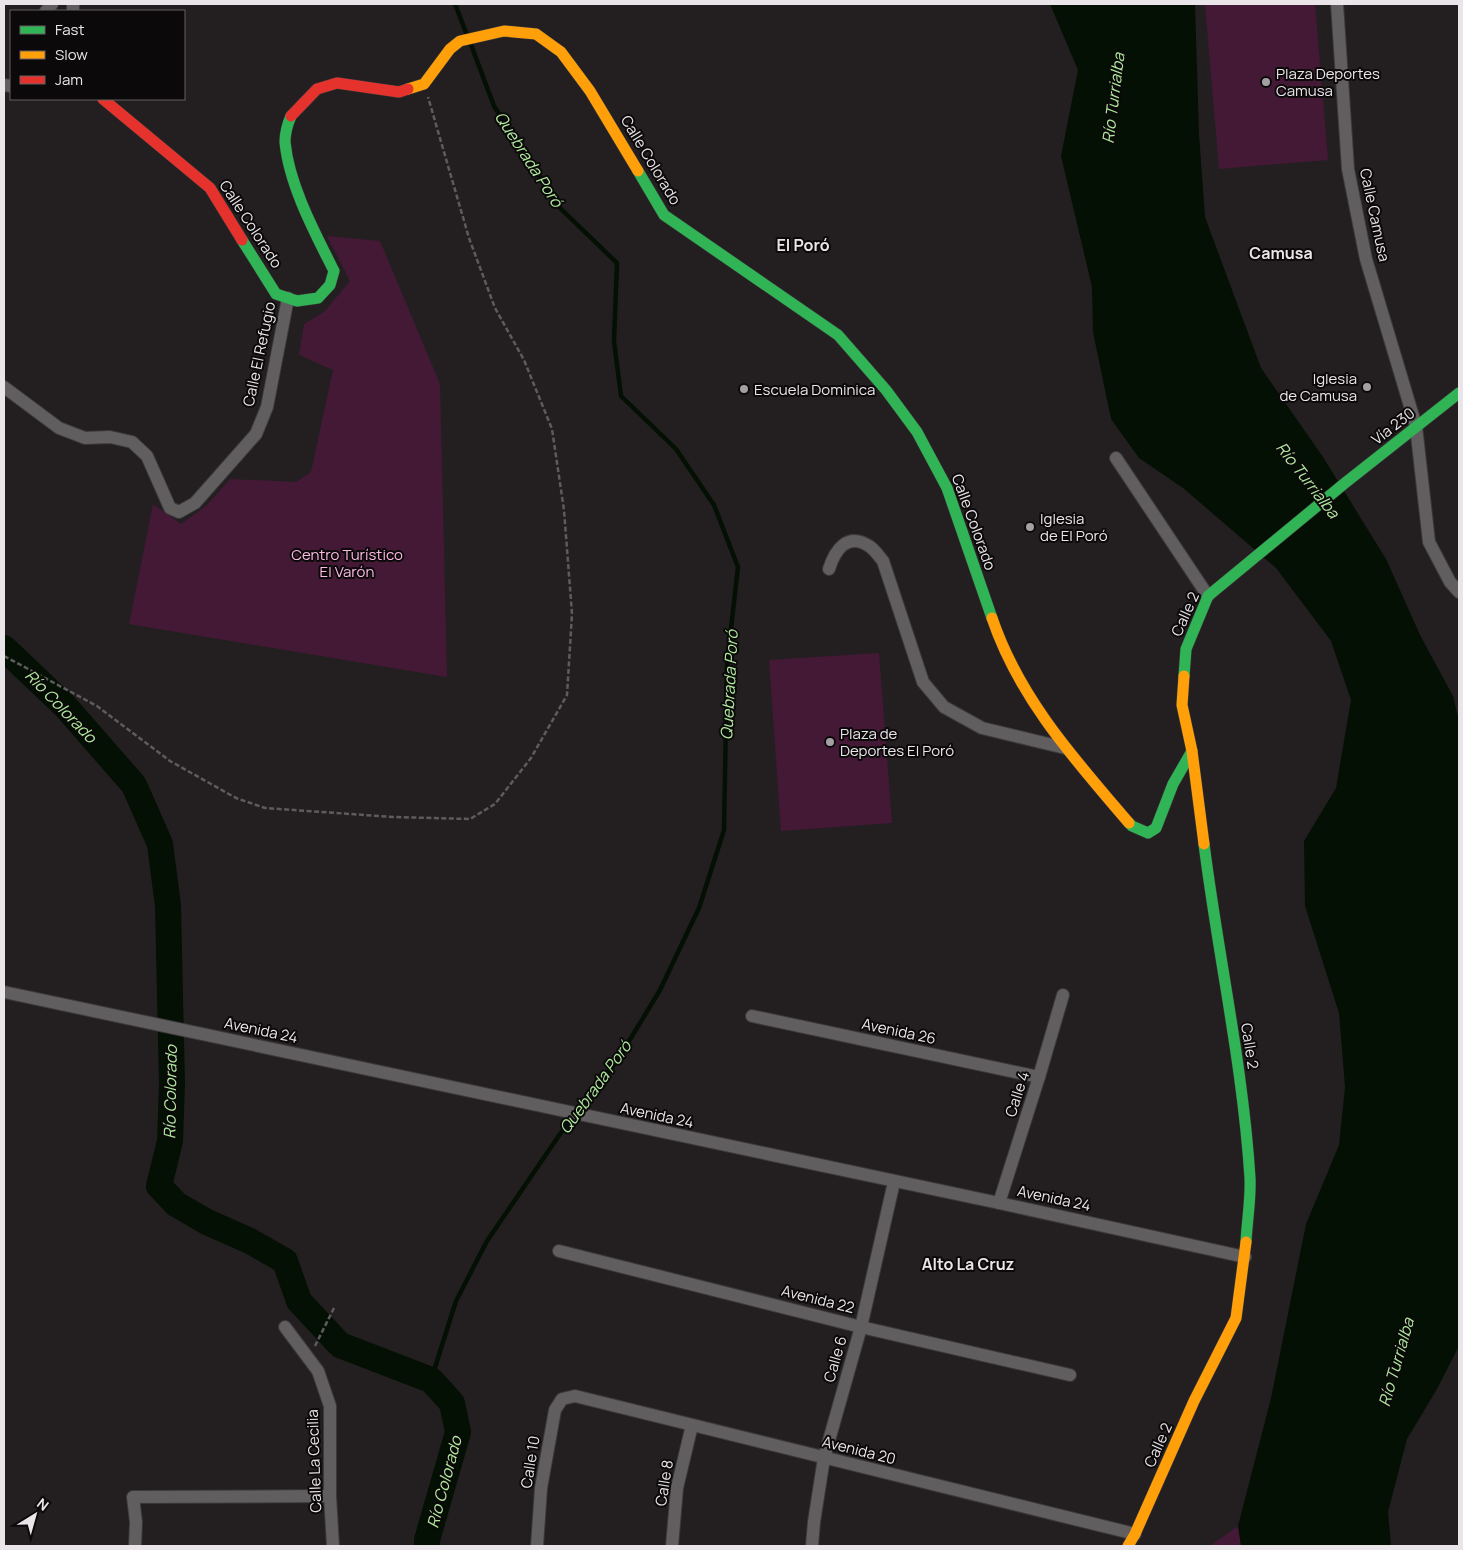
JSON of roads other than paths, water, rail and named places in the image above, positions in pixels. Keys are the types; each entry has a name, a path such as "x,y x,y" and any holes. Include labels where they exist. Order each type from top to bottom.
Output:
{"street":[{"name":"Calle Camusa","path":"1337,4 1348,169 1366,259 1416,426 1429,542 1450,582 1459,592"},
{"name":"Calle Colorado","path":"104,100 210,188 276,294 297,301 318,298 330,285 334,271 308,218 289,166 285,140 290,117 318,89 337,83 399,92 424,84 450,49 460,42 504,31 536,34 561,52 590,91 664,215 838,335 886,390 917,432 947,488 999,640 1039,713 1064,748 1132,826 1148,833 1156,828 1173,784 1192,751"},
{"name":"Calle El Refugio","path":"4,387 60,428 85,438 110,437 132,442 147,456 170,508 179,512 195,504 256,434 267,407 288,298"},
{"name":"Vía 230","path":"1257,556 1459,393"},
{"path":"1116,458 1208,596"},
{"path":"829,569 834,554 844,543 857,541 870,546 883,561 923,682 944,707 982,728 1064,748"},
{"name":"Calle 2","path":"1128,1546 1194,1401 1236,1318 1245,1257 1250,1180 1240,1079 1213,914 1192,751 1182,705 1186,650 1208,596 1257,556"},
{"name":"Avenida 24","path":"4,992 1245,1257"},
{"name":"Calle 4","path":"999,1203 1063,995"},
{"name":"Avenida 26","path":"752,1016 1039,1077"},
{"name":"Calle 6","path":"812,1546 824,1458 861,1327 894,1182"},
{"name":"Avenida 22","path":"559,1251 861,1327 1070,1375"},
{"name":"Calle La Cecilia","path":"285,1328 318,1370 330,1406 330,1496 333,1546"},
{"name":"Avenida 20","path":"575,1396 1135,1534"},
{"name":"Calle 10","path":"537,1546 541,1488 555,1410 562,1399 575,1396"},
{"name":"Calle 8","path":"672,1546 677,1488 692,1425"},
{"path":"135,1546 136,1522 133,1498 330,1496"}],"water":[{"name":"Río Turrialba","path":"1050,4 1195,4 1199,134 1205,217 1261,368 1323,457 1386,559 1421,637 1453,696 1459,721 1459,1346 1437,1389 1407,1439 1388,1512 1391,1546 1241,1546 1238,1526 1271,1398 1306,1224 1339,1145 1345,1087 1339,1013 1305,906 1304,841 1336,788 1351,700 1331,641 1276,568 1183,488 1139,458 1111,419 1093,332 1092,287 1061,156 1078,70"}],"waterway":[{"name":"Quebrada Poró","path":"455,4 467,35"},
{"name":"Quebrada Poró","path":"431,1380 456,1301 487,1241 560,1134 617,1061 660,990 699,908 724,830 727,663 738,567 714,505 676,449 621,396 614,341 617,263 560,208 494,106 470,42"},
{"name":"Río Colorado","path":"4,648 65,706 134,785 160,844 168,906 172,1084 170,1141 159,1186 176,1204 207,1222 250,1241 285,1261 299,1301 340,1345 431,1380 452,1403 458,1432 427,1540 427,1546"}],"place":[{"name":"Plaza Deportes Camusa","path":"1266,82"},
{"name":"Iglesia de Camusa","path":"1367,387"},
{"name":"Escuela Dominica","path":"744,389"},
{"name":"Iglesia de El Poró","path":"1030,527"},
{"name":"Plaza de Deportes El Poró","path":"830,742"}],"district":[{"name":"El Poró","path":"803,245"},
{"name":"Camusa","path":"1281,253"},
{"name":"Alto La Cruz","path":"968,1264"}],"park label":[{"name":"Centro Turístico El Varón","path":"347,562"}]}
